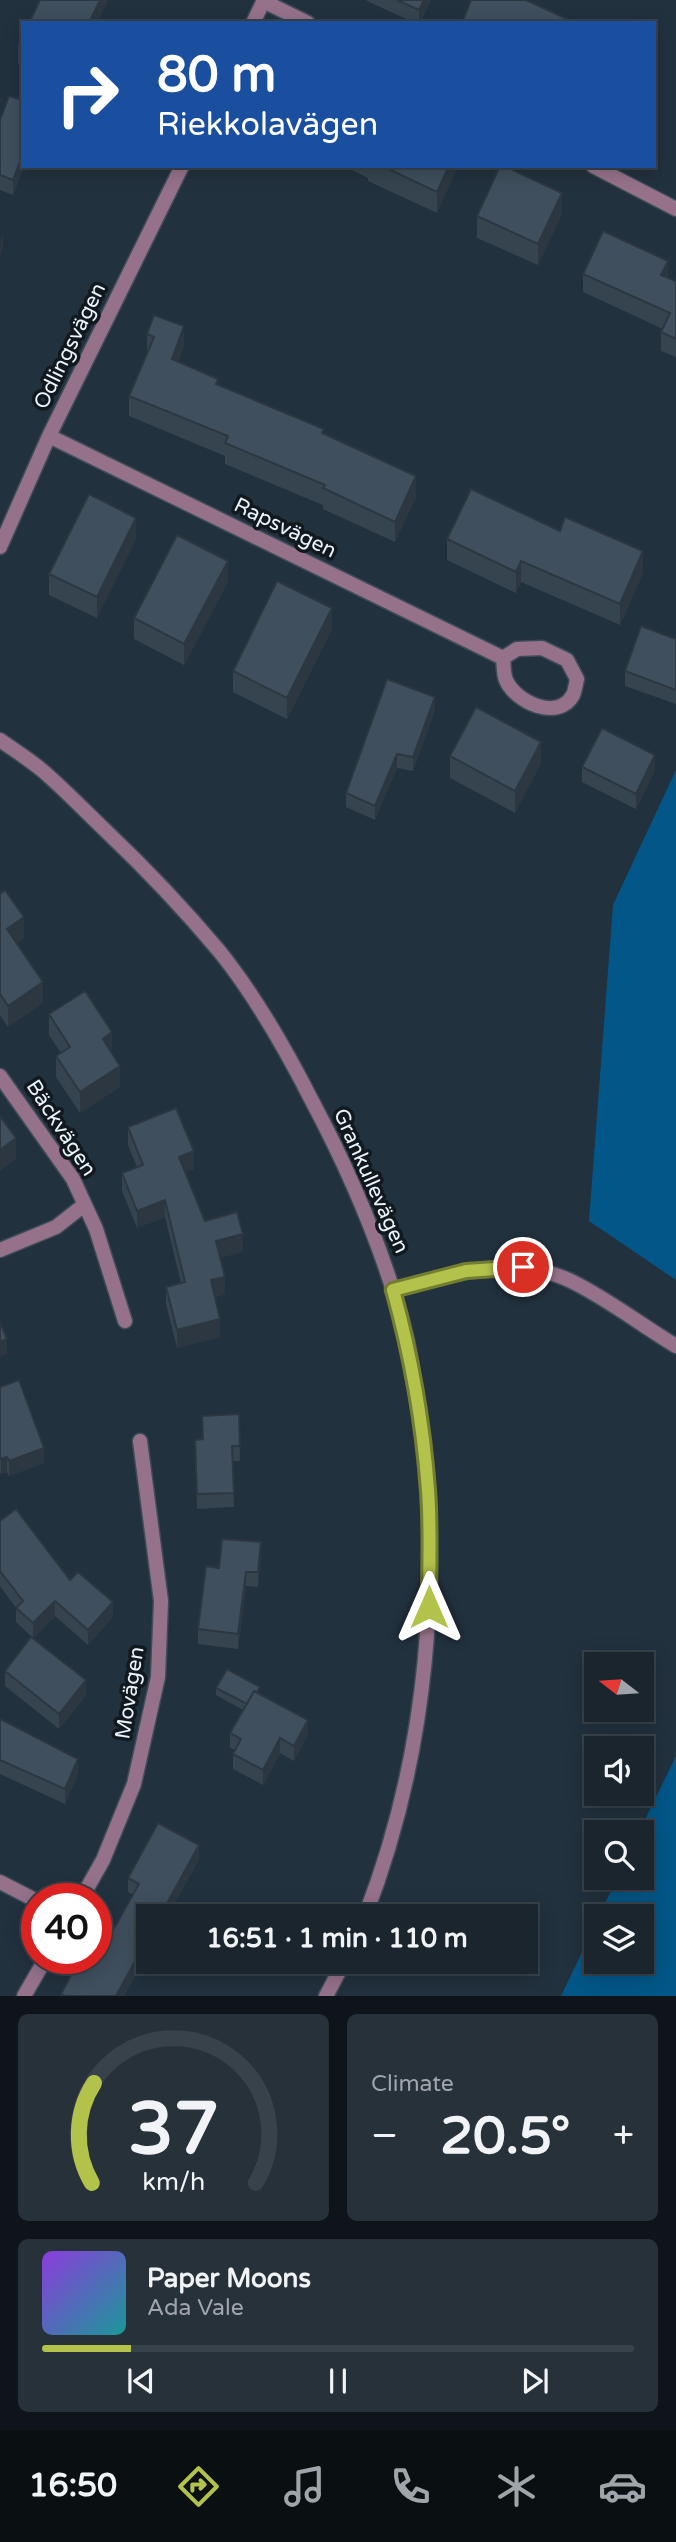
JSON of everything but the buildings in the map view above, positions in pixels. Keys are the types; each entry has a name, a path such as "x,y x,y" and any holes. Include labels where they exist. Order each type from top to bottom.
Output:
{"street":[{"path":"254,21 264,0 304,21"},
{"name":"Odlingsvägen","path":"0,547 49,436 181,168"},
{"path":"597,168 676,209"},
{"name":"Rapsvägen","path":"49,436 503,657"},
{"path":"542,648 567,660 577,679 573,695 560,707 543,709 522,698 506,681 503,657 517,649 542,648"},
{"name":"Grankullevägen","path":"0,740 43,771 153,876 222,955 281,1042 345,1163 381,1250 407,1341 422,1435 428,1492 429,1607 417,1720 406,1783 370,1904"},
{"name":"Bäckvägen","path":"0,1076 73,1179 96,1229 125,1321"},
{"path":"0,1250 56,1227 84,1205"},
{"path":"393,1290 466,1271 523,1267 569,1280 676,1346"},
{"name":"Movägen","path":"90,1883 103,1860 134,1784 158,1677 161,1601 140,1441"},
{"path":"0,1882 21,1893"},
{"path":"24,1996 37,1974"},
{"path":"326,1996 338,1974"}],"shaded area":[{"path":"676,770 676,1280 589,1221 613,905"},
{"path":"676,1756 676,1996 561,1996 584,1948 584,1974 654,1974 654,1904 605,1904 611,1890 654,1890 654,1820 645,1820 654,1806"}],"route":[{"path":"429,1607 428,1492 422,1435 407,1341 393,1290 466,1271 523,1267"}]}
